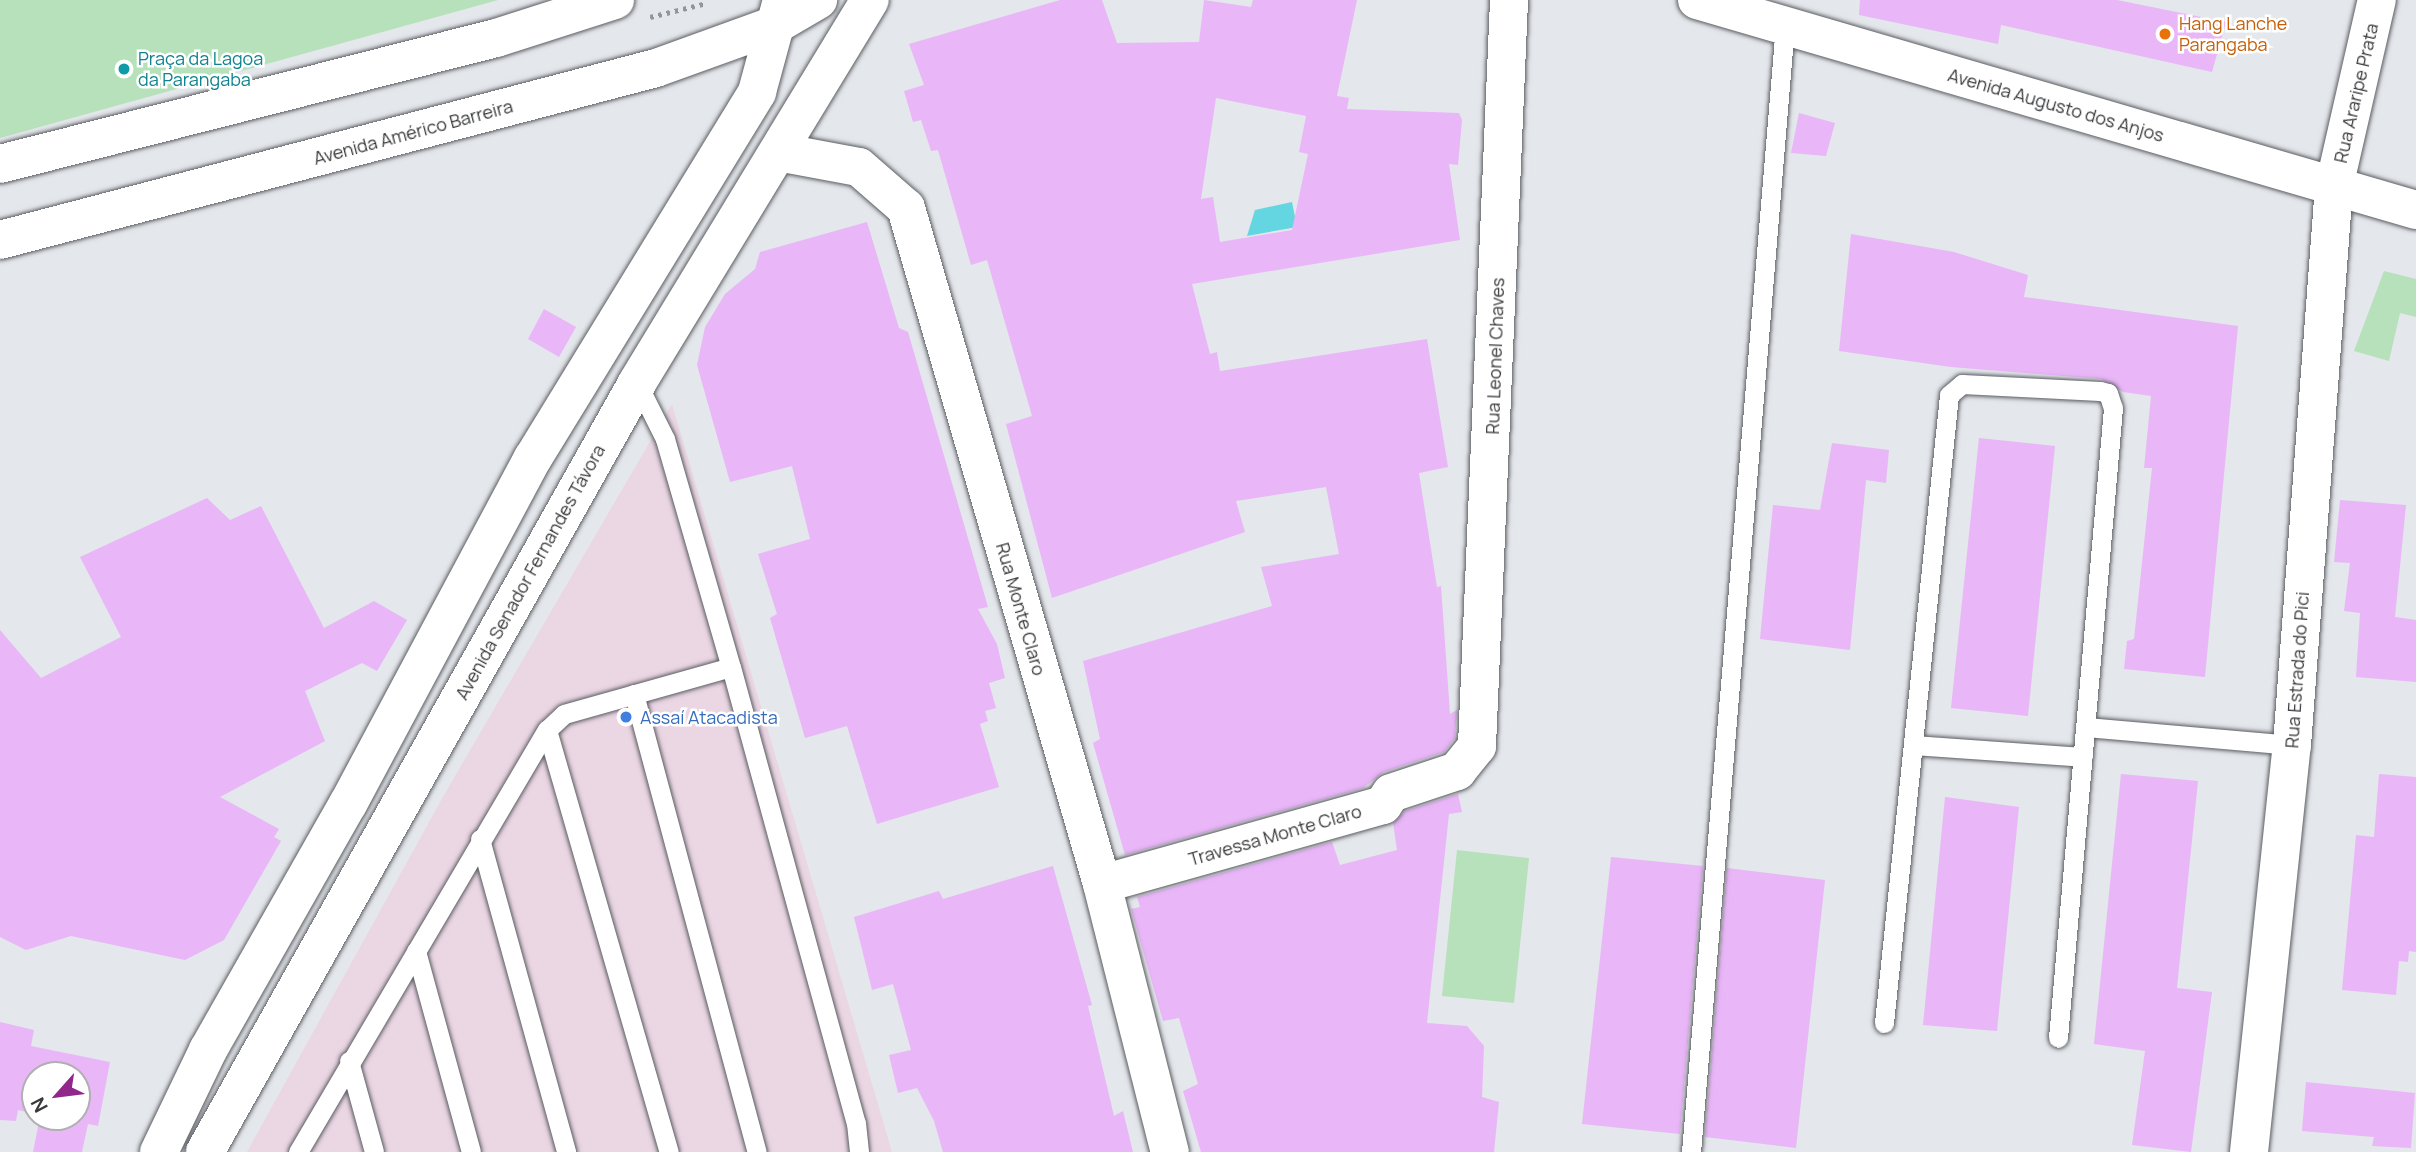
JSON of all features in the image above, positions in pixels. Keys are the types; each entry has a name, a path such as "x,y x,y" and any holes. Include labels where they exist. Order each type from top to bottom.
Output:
{"main road":[{"path":"0,164 496,38 615,0"},
{"name":"Avenida Américo Barreira","path":"0,240 656,68 779,13 818,0"},
{"name":"Avenida Senador Fernandes Távora","path":"205,1152 637,383 870,0"},
{"name":"Rua Leonel Chaves","path":"1481,711 1509,0"},
{"name":"Avenida Augusto dos Anjos","path":"1697,0 2416,210"},
{"name":"Rua Araripe Prata","path":"2334,187 2377,0"},
{"path":"159,1152 208,1049 348,804 533,458 757,92 779,13"},
{"name":"Rua Monte Claro","path":"778,152 859,167 906,208 1102,884 1170,1152"},
{"name":"Rua Estrada do Pici","path":"2249,1152 2292,745 2334,187"},
{"name":"Travessa Monte Claro","path":"1102,884 1383,804 1391,793 1457,771 1477,746 1481,711"}],"lane":[{"path":"1691,1152 1785,26"},
{"path":"637,383 665,439 732,667 856,1124 859,1152"},
{"path":"1884,1023 1949,395 1962,384 2100,391 2112,399 2058,1038"},
{"path":"298,1152 349,1061 547,730 564,714 732,667"},
{"path":"634,694 757,1152"},
{"path":"2086,727 2292,745"},
{"path":"547,730 669,1152"},
{"path":"1913,745 2083,757"},
{"path":"480,839 566,1152"},
{"path":"416,951 471,1152"},
{"path":"349,1061 374,1152"}],"shaded area":[{"name":"Assaí Atacadista","path":"672,404 892,1152 247,1152 444,795"}],"green space":[{"name":"Praça da Lagoa da Parangaba","path":"0,0 498,0 0,138"},
{"path":"2384,271 2416,279 2416,317 2400,313 2389,361 2354,351"},
{"path":"1457,850 1529,858 1514,1003 1442,996"}],"water":[{"path":"1292,202 1297,227 1247,236 1255,210"}],"building":[{"path":"1060,0 1102,0 1117,43 1199,42 1204,0 1251,7 1253,0 1357,0 1337,96 1349,98 1347,109 1459,113 1462,120 1458,165 1449,164 1460,240 1192,284 1210,354 1217,352 1220,371 1427,339 1448,467 1419,473 1437,587 1441,586 1450,714 1457,710 1455,738 1444,752 1384,772 1363,788 1125,855 1093,743 1100,739 1083,661 1272,606 1261,567 1339,554 1326,487 1236,501 1245,532 1052,598 1006,424 1032,416 987,260 971,265 938,150 931,151 921,120 913,122 904,91 924,85 909,44","holes":["1216,98 1306,116 1299,152 1308,154 1292,230 1220,242 1213,197 1201,199"]},
{"path":"1860,0 2117,0 2226,22 2212,72 2001,25 1998,44 1859,15"},
{"path":"1799,113 1835,123 1826,156 1791,153"},
{"path":"867,222 899,328 908,332 988,607 978,609 997,644 1005,678 989,683 996,708 985,711 988,721 980,724 999,787 877,824 847,726 805,738 770,618 777,614 758,554 810,539 792,466 730,482 697,365 705,327 725,294 755,269 760,252"},
{"path":"1851,234 1954,252 2028,275 2024,297 2238,326 2205,677 2124,669 2127,641 2134,639 2152,468 2144,468 2151,396 2123,392 2101,379 1951,367 1839,351"},
{"path":"544,309 576,327 559,357 528,339"},
{"path":"1979,438 2055,446 2028,716 1951,708"},
{"path":"1832,443 1889,450 1886,483 1866,480 1850,650 1760,639 1773,505 1820,510"},
{"path":"207,498 230,520 261,506 324,628 374,601 407,620 377,671 362,663 305,691 325,741 220,797 279,829 274,837 281,841 224,940 185,960 71,936 26,950 0,937 0,630 41,678 121,637 80,557"},
{"path":"2340,500 2406,505 2395,617 2416,620 2416,682 2356,677 2360,613 2344,611 2350,563 2334,562"},
{"path":"2121,774 2198,781 2177,988 2212,992 2191,1152 2132,1145 2145,1051 2094,1044"},
{"path":"2379,774 2416,777 2416,952 2409,951 2408,962 2399,961 2396,995 2342,990 2356,835 2374,837"},
{"path":"1458,794 1462,812 1449,814 1427,1023 1467,1026 1484,1046 1482,1097 1499,1102 1494,1152 1201,1152 1183,1091 1198,1084 1179,1018 1163,1021 1131,909 1140,907 1137,897 1332,842 1340,865 1397,850 1393,823 1405,811"},
{"path":"1945,797 2019,807 1997,1031 1923,1025"},
{"path":"1611,857 1703,866 1680,1134 1582,1124"},
{"path":"1053,866 1092,1005 1088,1006 1114,1116 1123,1111 1133,1152 943,1152 934,1121 917,1088 898,1093 889,1055 911,1050 893,984 872,990 854,917 939,891 943,899"},
{"path":"1727,868 1825,880 1796,1148 1705,1137"},
{"path":"0,1022 34,1030 31,1046 110,1062 98,1126 91,1125 91,1061 21,1061 21,1111 18,1110 16,1121 0,1120"},
{"path":"2306,1082 2415,1093 2411,1148 2372,1146 2374,1137 2302,1131"},
{"path":"37,1131 86,1131 82,1152 33,1152"}],"place":[{"name":"Hang Lanche Parangaba","path":"2165,34"},
{"name":"Praça da Lagoa da Parangaba","path":"124,69"},
{"name":"Assaí Atacadista","path":"626,717"}]}
